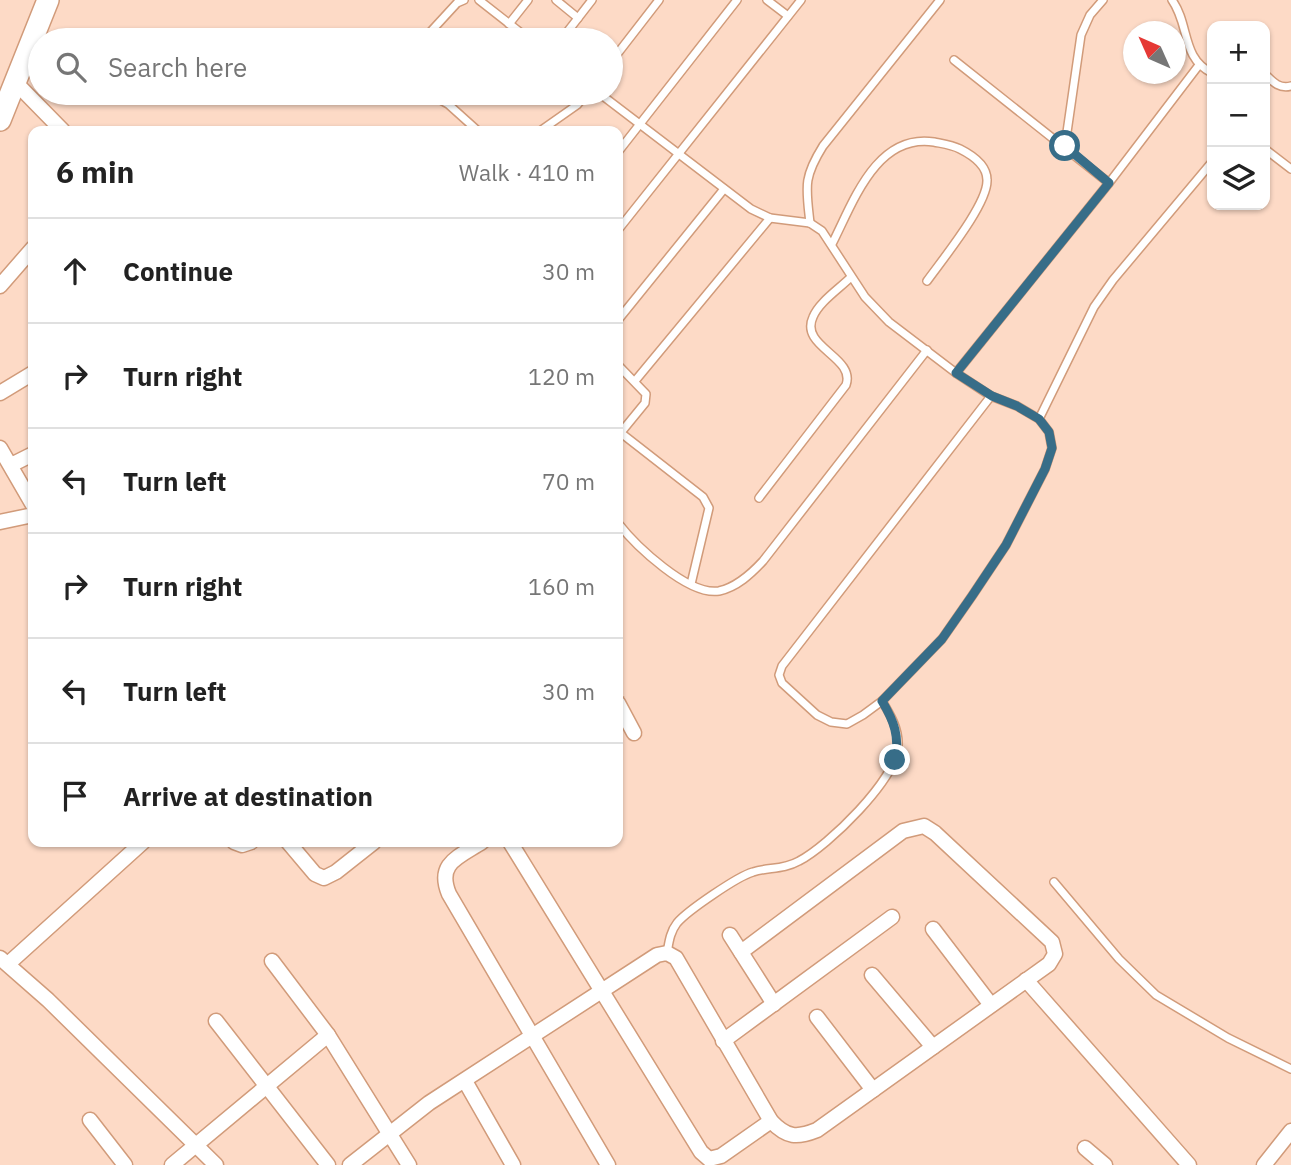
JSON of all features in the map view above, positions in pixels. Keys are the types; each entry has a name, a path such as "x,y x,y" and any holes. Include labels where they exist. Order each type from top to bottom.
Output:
{"main road":[{"path":"37,28 48,0"},
{"path":"0,120 28,50"}],"street":[{"path":"15,82 28,95"},
{"path":"38,105 59,126"},
{"path":"0,286 28,254"},
{"path":"0,393 28,376"},
{"path":"0,448 28,496"},
{"path":"10,465 28,456"},
{"path":"0,522 28,516"},
{"path":"623,712 634,733"},
{"path":"350,1165 388,1134 465,1081 657,956 667,953 676,958 771,1121 791,1136 802,1136 817,1130 1049,964 1055,954 1052,942 935,833 924,826 903,831 741,952"},
{"path":"137,847 4,961 48,1000 216,1165"},
{"path":"292,847 315,874 324,878 368,847"},
{"path":"474,847 452,861 445,872 444,882 449,894 608,1165"},
{"path":"513,847 701,1152 709,1159 721,1156 771,1121"},
{"path":"723,1041 892,917"},
{"path":"933,929 992,1005"},
{"path":"730,934 774,1004"},
{"path":"272,961 328,1035 409,1165"},
{"path":"872,975 933,1047"},
{"path":"1026,980 1189,1165"},
{"path":"817,1017 873,1090"},
{"path":"216,1021 328,1165"},
{"path":"172,1165 328,1035"},
{"path":"465,1081 513,1165"},
{"path":"90,1120 125,1165"},
{"path":"1264,1165 1291,1131"},
{"path":"1086,1148 1105,1165"}],"lane":[{"path":"434,28 457,3 464,0"},
{"path":"479,0 514,28"},
{"path":"509,24 528,0"},
{"path":"556,0 578,18"},
{"path":"570,28 592,0"},
{"path":"623,46 659,0"},
{"path":"623,146 737,0"},
{"path":"767,0 788,16"},
{"path":"623,224 801,0"},
{"path":"810,223 806,181 811,164 940,0"},
{"path":"1065,146 1081,35 1090,15 1103,0"},
{"path":"1172,0 1182,19 1191,54 1199,65 1207,70"},
{"path":"954,60 1109,183"},
{"path":"956,373 1109,183 1199,65"},
{"path":"1270,79 1284,88 1291,86"},
{"path":"449,105 472,126"},
{"path":"547,126 577,105"},
{"path":"615,105 751,209 770,218 810,223 822,231 864,297 889,322 956,373 992,396 1039,419 1049,432 1052,448 1045,469 1006,545 942,639 882,701 863,715 847,724 831,722 817,715 782,683 779,675 782,666 992,396"},
{"path":"832,244 859,190 873,168 886,155 904,145 924,141 952,145 972,156 984,168 986,187 977,209 927,281"},
{"path":"1270,153 1291,169"},
{"path":"1039,419 1080,331 1112,280 1207,168"},
{"path":"623,314 724,189"},
{"path":"635,381 770,218"},
{"path":"759,498 846,385 849,377 846,370 816,340 810,329 812,318 818,309 851,277"},
{"path":"623,528 652,557 691,584 718,591 747,578 927,350"},
{"path":"623,370 646,394 645,403 623,430"},
{"path":"623,438 703,497 709,508 691,584"},
{"path":"667,953 671,934 685,915 744,875 756,870 788,867 802,860 821,847 863,805 895,760 898,746 892,717 882,701"},
{"path":"1054,882 1119,960 1156,995 1228,1038 1291,1069"}],"route":[{"path":"895,760 897,731 882,701 942,639 972,596 1006,545 1045,469 1052,448 1049,432 1039,419 992,396 956,373 1109,183 1065,146"}]}
